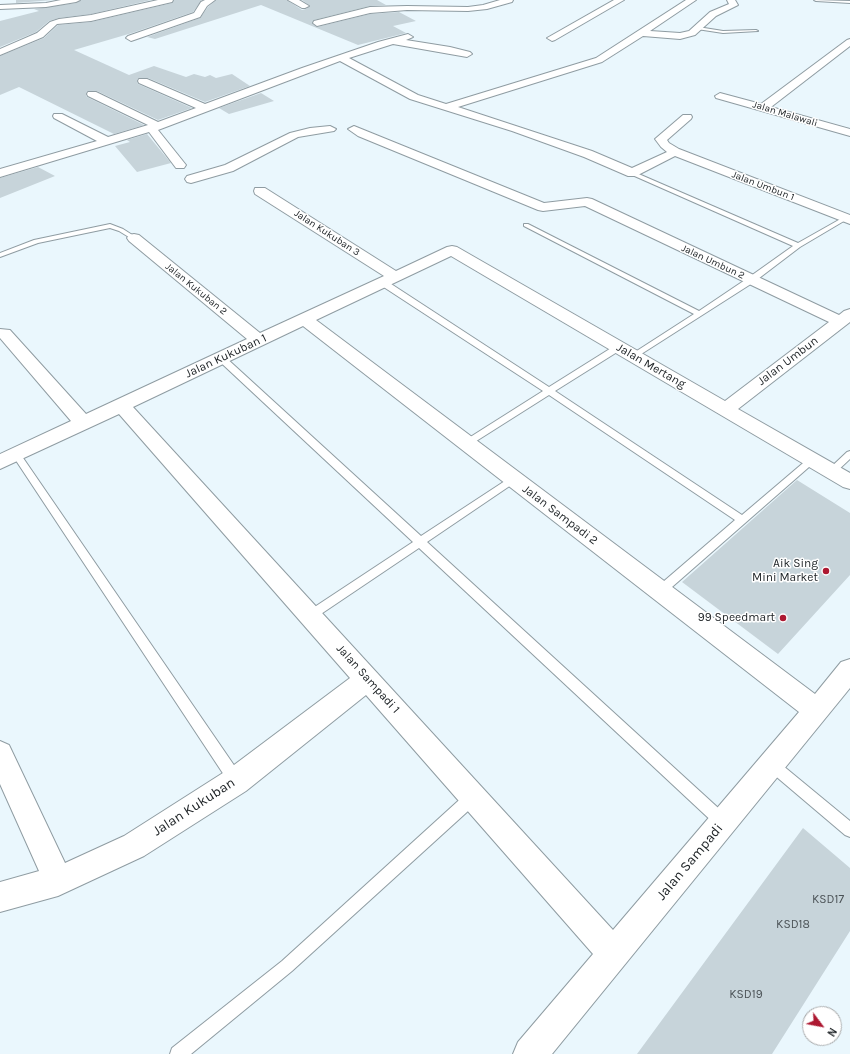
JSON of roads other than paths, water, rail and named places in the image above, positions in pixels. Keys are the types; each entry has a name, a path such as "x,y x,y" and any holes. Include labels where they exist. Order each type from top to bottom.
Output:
{"street":[{"path":"0,8 46,5 76,0"},
{"path":"0,52 40,34 56,23 91,18 169,0"},
{"path":"131,38 197,15 204,4 211,0"},
{"path":"292,0 305,6"},
{"path":"317,22 367,8 407,8 421,10 468,9 484,7 509,0"},
{"path":"552,38 620,0"},
{"path":"447,107 599,60 692,0"},
{"path":"641,33 680,36 692,33 713,14 734,6 731,0"},
{"path":"0,173 108,142 154,127 340,58 408,37"},
{"path":"393,41 467,54"},
{"path":"764,107 850,42"},
{"path":"340,58 414,98 447,107 588,154 632,173 675,152"},
{"path":"143,81 205,108"},
{"path":"92,94 154,127 180,165"},
{"name":"Jalan Malawali","path":"720,96 764,107 850,133"},
{"path":"58,116 108,142"},
{"path":"675,152 665,146 662,139 687,117"},
{"name":"Jalan Umbun 2","path":"191,179 229,168 294,135 332,124 341,131 352,124 362,134 543,207 587,202 751,280 845,318"},
{"name":"Jalan Umbun 1","path":"675,152 848,219"},
{"path":"0,162 27,154"},
{"name":"Jalan Kukuban 3","path":"260,191 388,279"},
{"name":"Jalan Kukuban 2","path":"134,238 258,340"},
{"name":"Jalan Kukuban 1","path":"0,462 452,250"},
{"name":"Jalan Mertang","path":"452,250 850,482"},
{"name":"Jalan Umbun","path":"726,409 845,318"},
{"name":"Jalan Sampadi 2","path":"304,319 816,710"},
{"path":"4,333 83,423"},
{"name":"Jalan Sampadi 1","path":"121,405 614,954"},
{"name":"Jalan Sampadi","path":"530,1054 850,670"},
{"name":"Jalan Kukuban","path":"0,898 58,881 134,846 236,781 368,679"},
{"path":"0,754 58,881"}],"lane":[{"path":"816,0 850,2"},
{"path":"698,28 723,32 756,31"},
{"path":"632,173 798,246"},
{"path":"635,356 751,280 798,246 848,219"},
{"path":"526,225 699,314"},
{"path":"0,255 36,241 110,226 122,230 134,238"},
{"path":"388,279 549,391 742,520"},
{"path":"467,443 619,347"},
{"path":"221,358 724,822"},
{"path":"16,454 236,781"},
{"path":"832,471 850,454"},
{"path":"660,591 812,460"},
{"path":"311,615 514,479"},
{"path":"771,764 850,830"},
{"path":"178,1054 287,966 473,797"}],"place":[{"name":"Aik Sing Mini Market","path":"826,571"},
{"name":"99 Speedmart","path":"783,618"}]}
